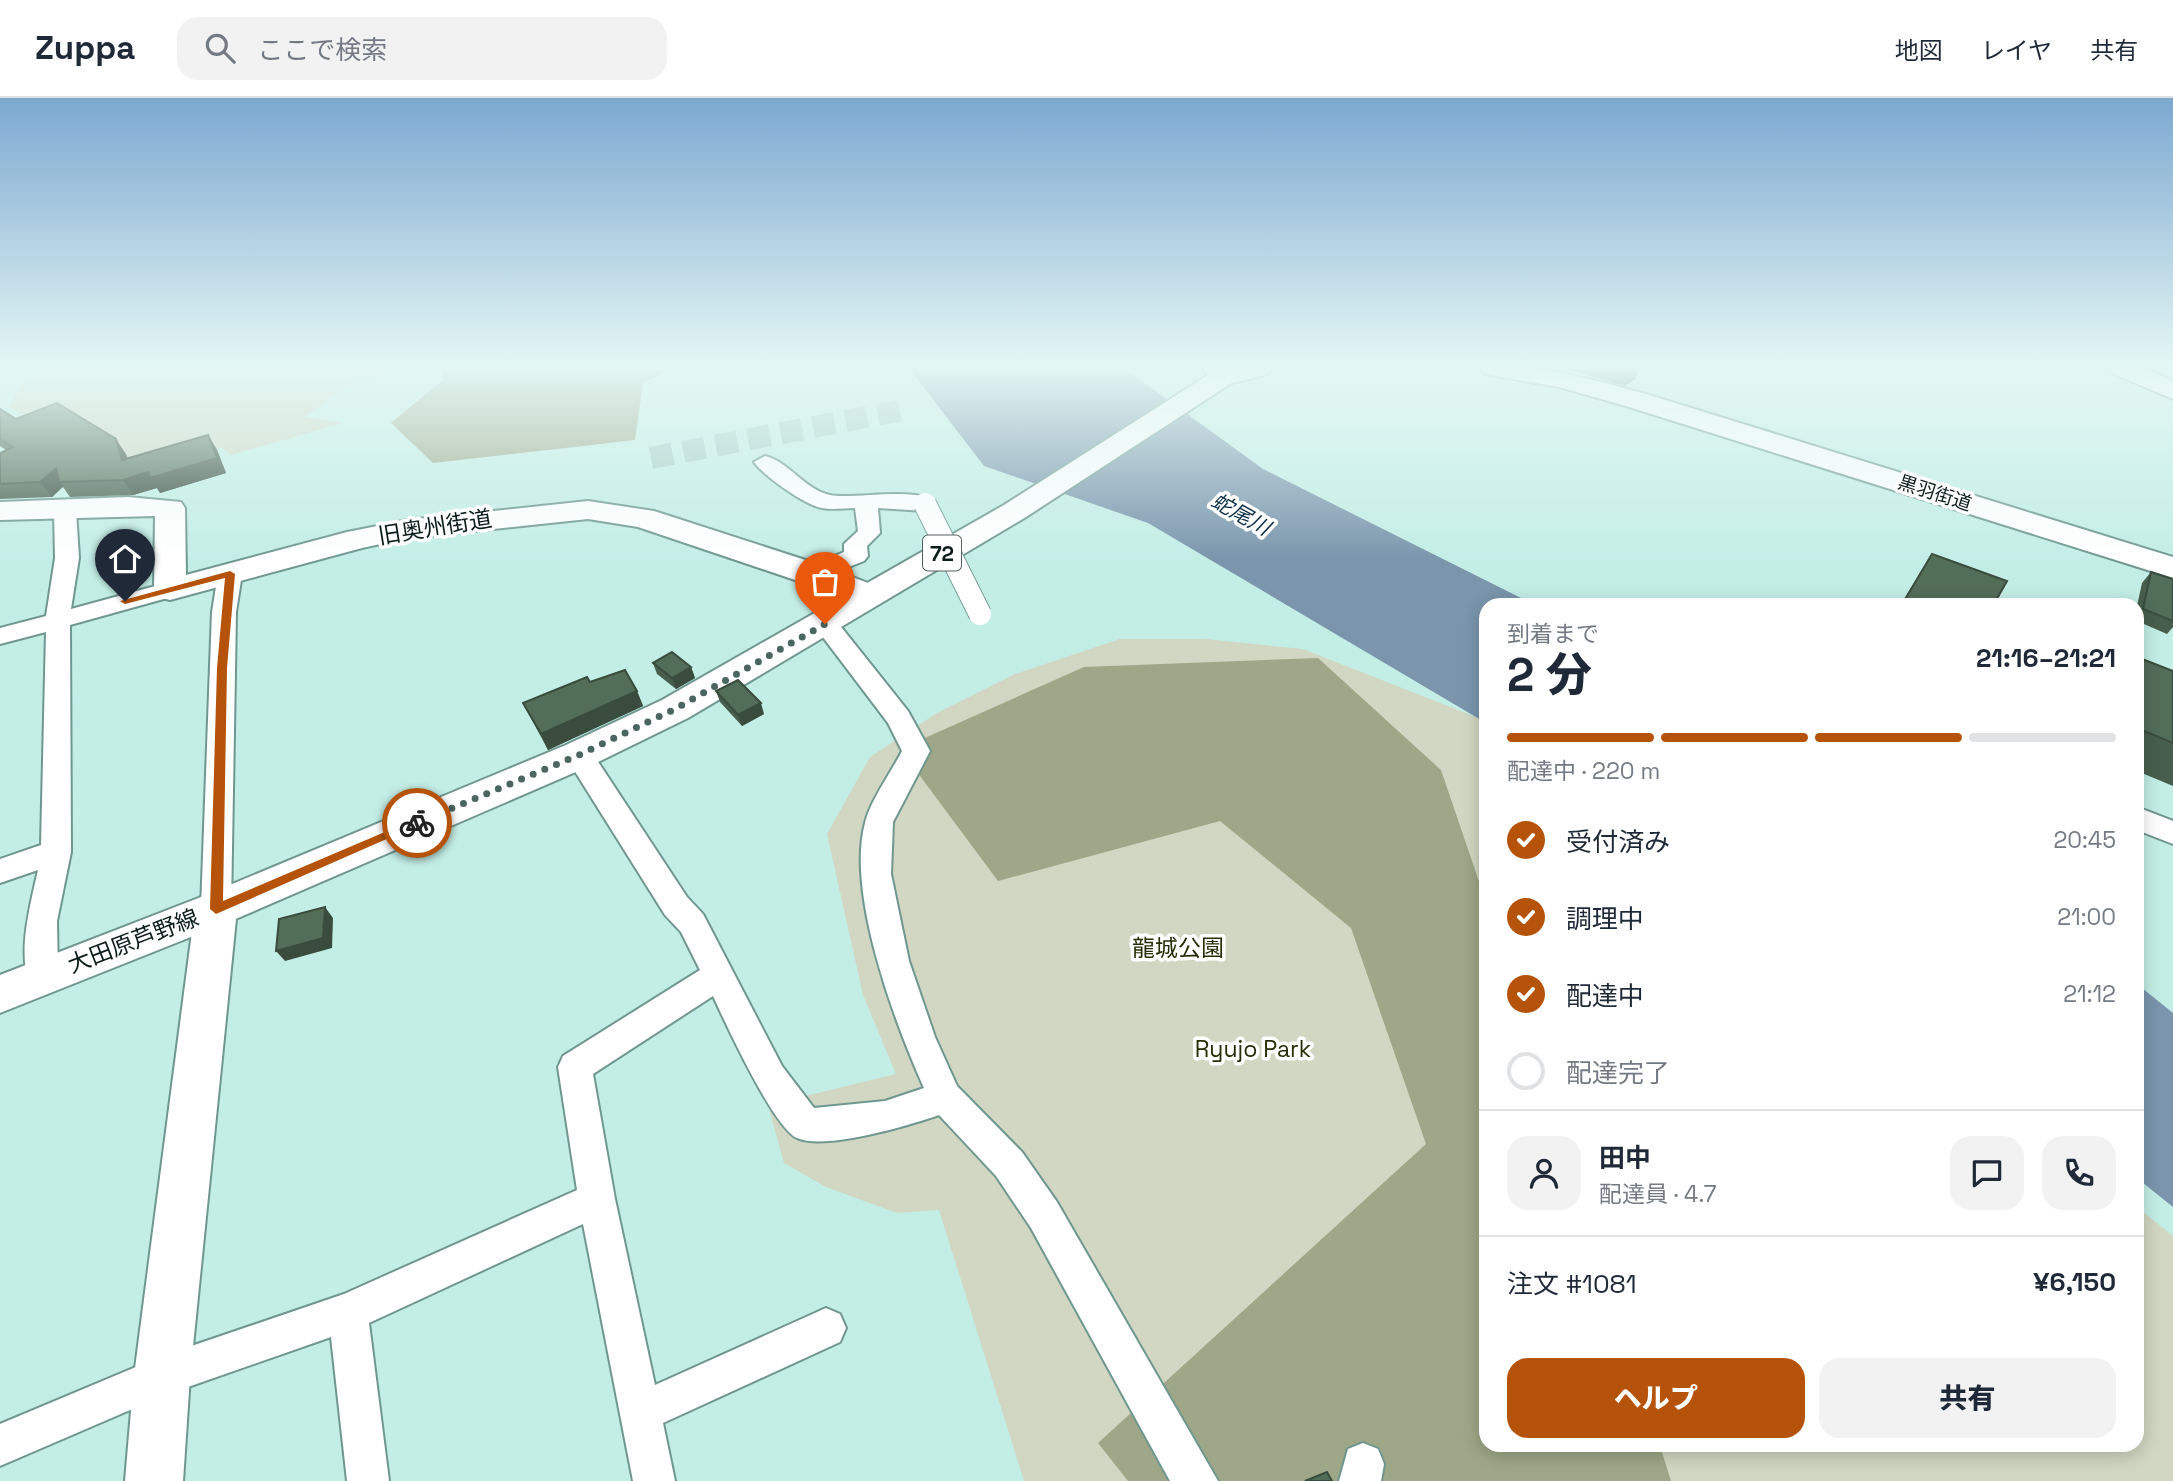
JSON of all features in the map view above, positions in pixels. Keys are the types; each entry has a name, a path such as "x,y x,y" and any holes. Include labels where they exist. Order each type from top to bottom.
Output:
{"street":[{"name":"72","path":"869,595 1015,511 1132,433"},
{"name":"黒羽街道","path":"1741,433 2173,568"},
{"path":"765,462 781,476 824,502 925,505 980,614"},
{"path":"813,573 856,556 855,544 869,533 870,522 865,502"},
{"path":"0,512 65,511 142,505 170,508 170,590"},
{"name":"旧奥州街道","path":"0,636 58,618 358,539 408,529 588,510 643,518 813,573 869,595"},
{"path":"42,976 42,921 57,852 58,618 67,558 65,511"},
{"path":"154,1481 162,1376 216,909 222,668 230,574"},
{"name":"大田原芦野線","path":"0,994 216,909 579,755 675,709 825,624 869,595"},
{"path":"825,624 899,718 916,751 879,822 876,874 893,961 918,1037 945,1097 1009,1164 1044,1215 1187,1470 1197,1481"},
{"path":"579,755 676,906 692,923 770,1077 806,1125 885,1117 945,1097"},
{"path":"2144,821 2173,833"},
{"path":"0,871 57,852"},
{"path":"654,1481 597,1199 575,1067 720,974"},
{"path":"0,1445 162,1376 348,1312 597,1199"},
{"path":"348,1312 368,1481"},
{"path":"639,1413 826,1328"}],"green space":[{"path":"61,433 310,433 231,455 221,447 139,470"},
{"path":"401,433 636,433 635,440 433,463"},
{"name":"龍城公園","path":"1120,639 1205,639 1303,649 1479,718 1479,1452 2144,1452 2144,1213 2173,1236 2173,1481 1024,1481 939,1210 897,1213 826,1187 784,1163 768,1105 896,1074 863,995 827,834 870,757 937,713 1015,674"},
{"path":"1318,658 1441,770 1479,881 1479,1452 1662,1452 1671,1481 1128,1481 1098,1443 1426,1144 1351,928 1220,821 998,881 900,749 1084,667"}],"water":[{"name":"蛇尾川","path":"958,433 1213,433 1263,469 1521,598 1479,598 1479,719 1148,523 984,466"},
{"path":"2144,990 2173,1013 2173,1207 2144,1184"}],"building":[{"path":"0,433 105,433 116,439 122,460 208,435 217,458 150,478 148,472 123,480 59,482 56,468 40,482 0,484 0,453 13,447 0,439"},
{"path":"1932,554 2007,581 1997,598 1906,598"},
{"path":"2151,572 2173,579 2173,621 2144,609"},
{"path":"672,652 691,667 672,678 653,663"},
{"path":"2144,660 2173,671 2173,743 2144,731"},
{"path":"625,670 637,691 541,734 523,703 587,677 590,682"},
{"path":"738,680 761,703 738,715 716,691"},
{"path":"325,907 323,938 276,951 279,919"},
{"path":"1327,1472 1332,1481 1305,1481"}],"tunnel":[{"path":"651,458 785,433"}],"way so far":[{"path":"417,823 579,755 675,709 825,624"}],"route":[{"path":"125,601 230,574 222,668 216,909 417,823"}],"park label":[{"name":"Ryujo Park","path":"1253,1049"}]}
